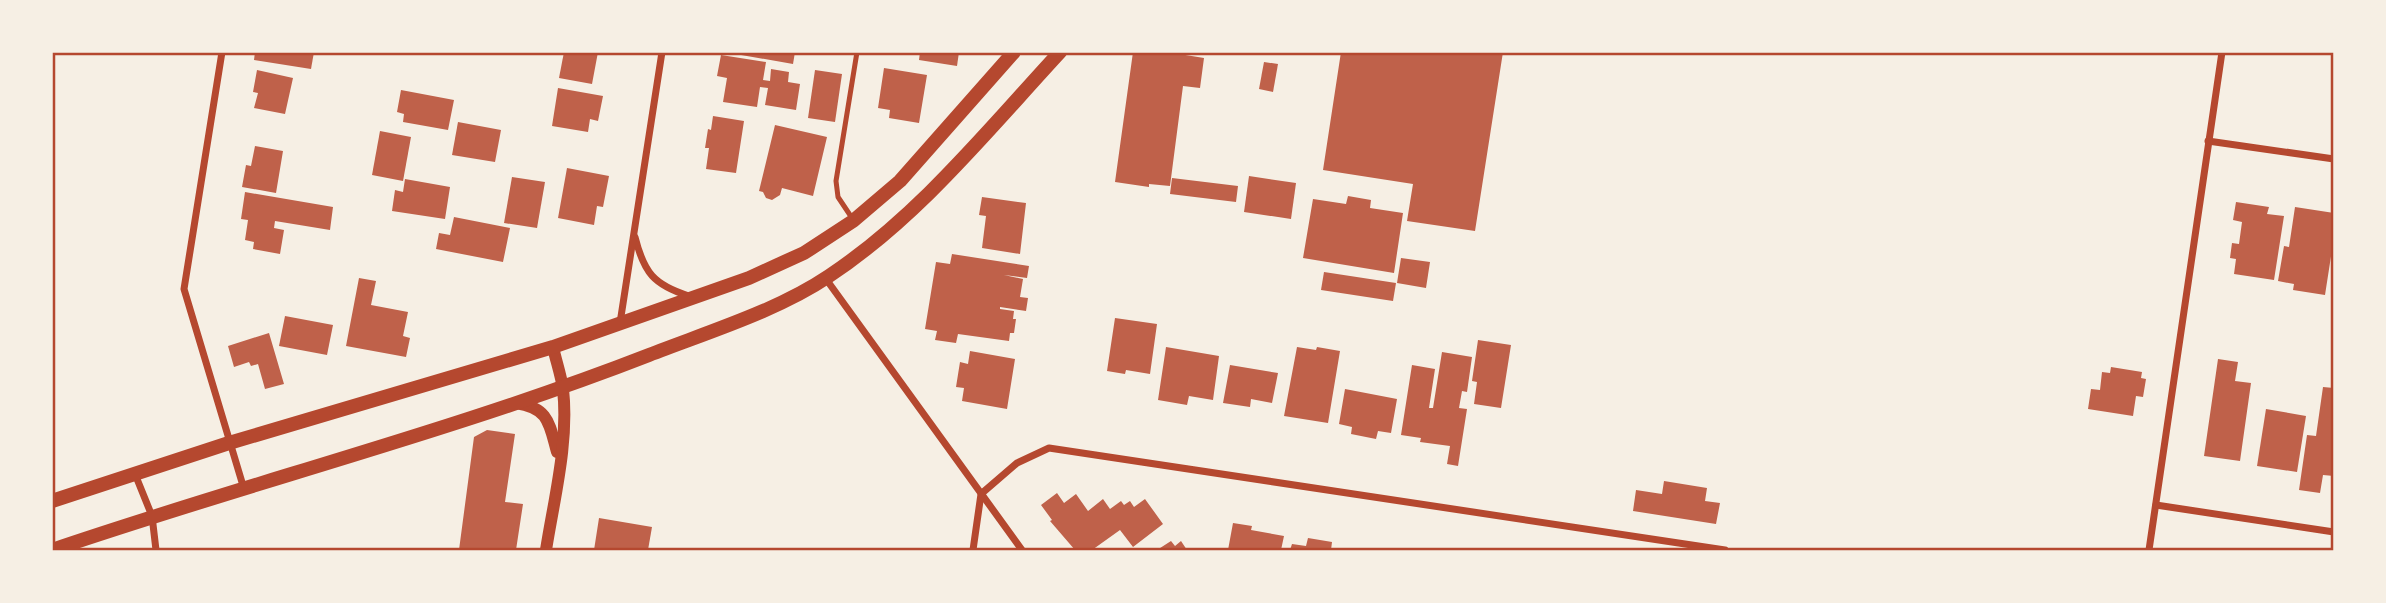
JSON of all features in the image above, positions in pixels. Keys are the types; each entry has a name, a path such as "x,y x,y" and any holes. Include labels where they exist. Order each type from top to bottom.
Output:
{"main road":[{"path":"52,501 229,443 553,347 749,278 804,253 853,221 900,181 1014,52"},
{"path":"52,550 152,516 563,388 767,309 826,279 877,243 919,203 1060,52"}],"street":[{"path":"222,52 184,289 244,489"},
{"path":"620,323 662,52"},
{"path":"2149,551 2222,52"},
{"path":"2208,141 2333,159"},
{"path":"634,233 641,261 664,288 694,298"},
{"path":"826,279 1023,551"},
{"path":"546,551 564,411 563,388 553,347"},
{"path":"516,403 532,406 546,416 559,459"},
{"path":"972,551 981,494 1017,463 1049,447 1725,551"},
{"path":"135,473 152,516 156,551"},
{"path":"2156,505 2333,532"}],"lane":[{"path":"853,221 838,197 836,181 857,52"}],"building":[{"path":"255,52 314,52 311,69 254,60"},
{"path":"564,52 598,52 592,84 559,78"},
{"path":"724,52 795,52 793,64"},
{"path":"920,52 959,52 957,66 919,60"},
{"path":"1133,52 1167,52 1204,58 1200,88 1183,86 1170,186 1149,184 1149,187 1115,182"},
{"path":"1341,52 1503,52 1475,231 1407,221 1413,184 1323,170"},
{"path":"721,55 766,62 763,80 770,81 771,69 789,72 788,82 800,84 796,110 765,105 768,88 760,87 757,107 723,102 727,78 717,76"},
{"path":"1264,62 1278,64 1273,92 1259,89"},
{"path":"884,68 927,75 919,123 889,118 890,110 878,108"},
{"path":"257,70 293,78 285,114 254,108 258,93 253,92"},
{"path":"815,70 842,74 835,122 808,118"},
{"path":"558,88 603,96 598,121 590,119 588,132 552,126"},
{"path":"401,90 454,100 448,130 403,122 404,114 397,112"},
{"path":"713,116 744,121 736,173 706,169 709,148 705,148"},
{"path":"458,122 501,130 495,162 452,155"},
{"path":"775,125 827,137 813,196 782,188 780,195 772,200 759,191"},
{"path":"380,131 411,137 403,181 372,175"},
{"path":"255,146 283,151 276,193 242,187 246,165 251,166"},
{"path":"567,168 609,176 603,207 597,206 594,225 558,218"},
{"path":"1249,176 1296,183 1291,219 1244,212"},
{"path":"512,177 545,182 537,228 504,223"},
{"path":"1172,178 1238,186 1236,202 1170,194"},
{"path":"405,179 450,187 445,219 392,211 395,190 403,192"},
{"path":"245,192 333,207 330,230 275,221 274,228 284,230 280,254 253,249 254,242 245,240 248,220 241,219"},
{"path":"1348,196 1371,200 1370,208 1403,213 1394,273 1303,258 1313,199 1346,204"},
{"path":"982,197 1026,203 1020,254 982,248 986,216 979,215"},
{"path":"2236,202 2269,207 2267,214 2284,216 2274,280 2234,274 2236,259 2230,258 2232,243 2239,244 2242,222 2233,220"},
{"path":"2295,207 2334,213 2334,237 2325,295 2293,290 2294,284 2278,281 2284,246 2289,247"},
{"path":"454,217 510,228 503,262 436,249 439,233 450,235"},
{"path":"952,254 1029,266 1027,278 1004,275 1023,279 1020,297 1028,298 1026,311 1000,307 1014,311 1014,333 1010,333 1009,341 958,334 956,343 935,340 937,331 925,329 936,262 950,264"},
{"path":"1401,258 1430,262 1426,288 1397,283"},
{"path":"1324,272 1396,283 1393,301 1321,290"},
{"path":"359,278 376,281 371,305 408,312 403,336 410,338 406,357 346,346"},
{"path":"285,316 333,325 327,355 279,346"},
{"path":"1115,318 1157,324 1150,374 1126,370 1125,374 1107,371"},
{"path":"269,333 284,384 265,389 258,364 251,366 249,362 234,367 228,346"},
{"path":"1478,340 1511,345 1501,408 1474,404 1477,382 1472,381"},
{"path":"1166,347 1219,356 1213,400 1189,396 1187,405 1158,400"},
{"path":"1297,347 1340,351 1328,423 1284,416"},
{"path":"970,351 1015,359 1007,409 962,401 964,388 956,387 960,362 968,364"},
{"path":"1442,352 1472,357 1467,392 1462,391 1459,408 1467,409 1458,466 1447,464 1450,446 1420,442 1421,438 1401,435 1412,365 1435,369 1429,408 1433,408"},
{"path":"2218,359 2238,362 2235,381 2251,383 2240,461 2204,456"},
{"path":"1230,365 1278,373 1272,403 1251,399 1250,407 1223,403"},
{"path":"2111,367 2142,372 2141,378 2146,379 2143,397 2136,396 2133,416 2088,409 2091,389 2100,390 2102,372 2110,373"},
{"path":"2323,387 2334,388 2334,476 2323,475 2320,493 2299,490 2307,435 2316,436"},
{"path":"1345,389 1397,399 1391,433 1378,431 1376,439 1351,434 1352,427 1339,424"},
{"path":"2266,409 2306,416 2297,472 2257,466"},
{"path":"487,430 515,434 505,502 523,504 516,550 459,550 474,437"},
{"path":"1664,481 1707,488 1705,501 1720,503 1716,524 1633,511 1636,490 1662,494"},
{"path":"1057,493 1064,503 1076,494 1088,511 1103,499 1110,509 1121,501 1124,505 1130,501 1134,507 1145,499 1163,524 1133,547 1120,530 1092,550 1075,550 1050,521 1052,520 1041,505"},
{"path":"599,518 652,527 648,550 594,550"},
{"path":"1233,523 1252,526 1251,530 1284,536 1281,550 1228,550"},
{"path":"1308,538 1332,542 1331,550 1290,550 1292,544 1306,546"},
{"path":"1171,541 1175,546 1181,541 1187,550 1157,550"}]}
